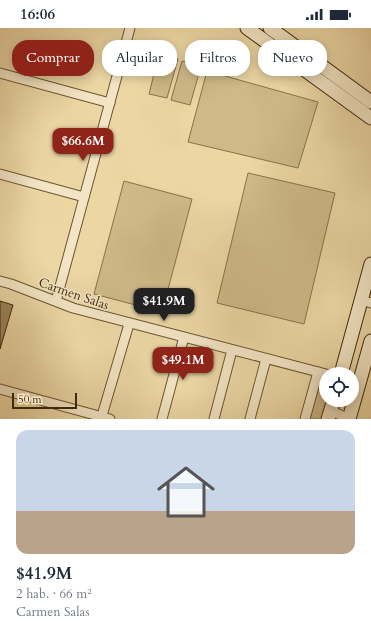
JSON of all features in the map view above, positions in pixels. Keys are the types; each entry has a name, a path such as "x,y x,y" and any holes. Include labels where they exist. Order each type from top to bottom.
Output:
{"main road":[{"path":"247,28 371,118"},
{"path":"270,28 371,102"},
{"path":"343,367 366,301 371,264"},
{"path":"349,419 371,341"}],"street":[{"path":"56,301 130,28"},
{"path":"0,73 110,103"},
{"path":"0,174 84,197"},
{"name":"Carmen Salas","path":"0,281 73,308 128,324 319,372"},
{"path":"0,389 104,418 128,324"},
{"path":"162,419 184,338"},
{"path":"214,419 232,350"},
{"path":"250,419 266,360"},
{"path":"305,419 319,381"},
{"path":"331,410 349,419"}],"shaded area":[{"path":"182,61 185,62 185,76 198,76 190,105 171,100"},
{"path":"154,76 173,76 167,98 149,94"},
{"path":"206,76 225,76 318,102 298,168 188,142"},
{"path":"248,173 335,193 304,324 217,303"},
{"path":"124,181 192,199 162,312 94,294"},
{"path":"319,385 319,407 326,407 323,419 310,419"}],"building":[{"path":"0,301 13,305 0,349"}],"waterway":[{"path":"368,299 371,289"}]}
